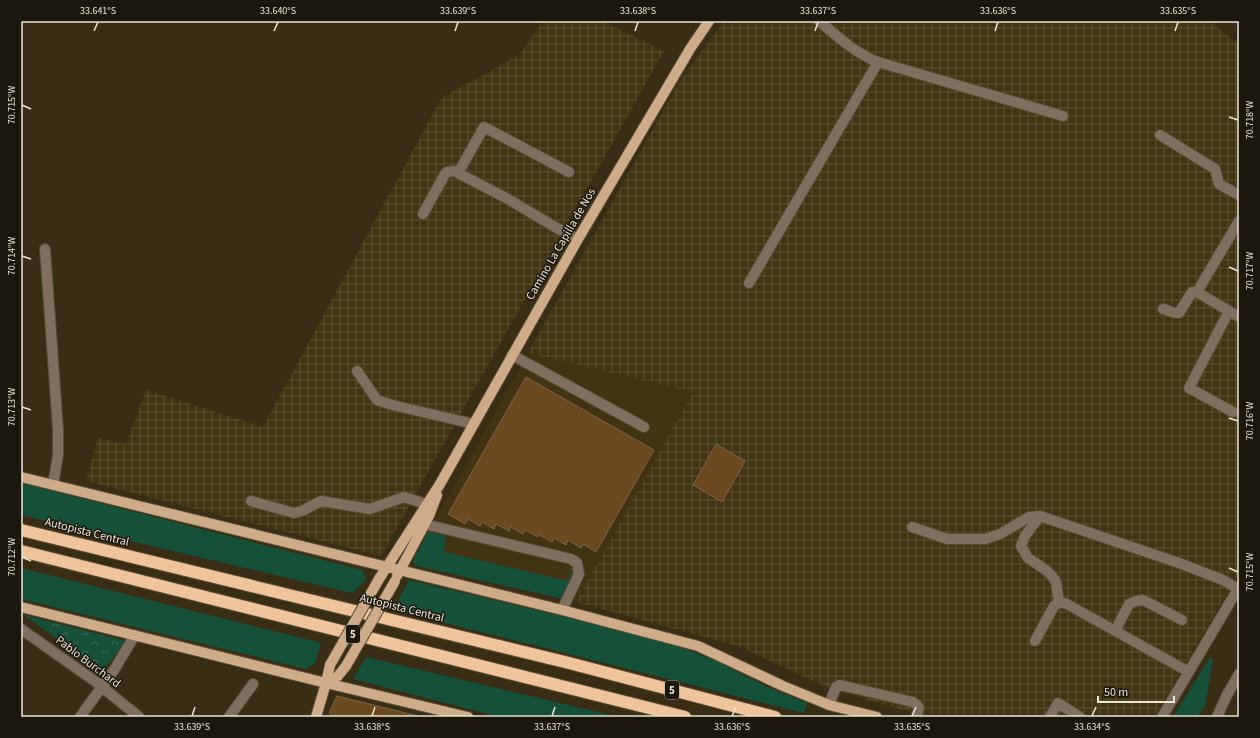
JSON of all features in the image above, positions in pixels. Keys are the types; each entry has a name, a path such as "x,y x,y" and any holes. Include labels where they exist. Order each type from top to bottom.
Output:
{"highway":[{"name":"Autopista Central","path":"21,530 569,663 775,717"},
{"name":"5","path":"21,551 685,717"}],"main road":[{"name":"Camino La Capilla de Nos","path":"316,717 330,665 379,579 440,484 578,239 686,55 709,21"},
{"path":"21,477 562,610 698,646 783,686 829,705 877,717"},
{"name":"Camino La Capilla de Nos","path":"326,683 338,676 346,666 395,582 432,507 440,484"},
{"path":"21,607 468,717"}],"street":[{"path":"819,21 855,51 866,58 1063,116"},
{"path":"749,283 878,62"},
{"path":"458,173 484,126 569,172"},
{"path":"1160,135 1215,169 1219,184 1239,195"},
{"path":"423,214 445,174 451,171 458,173 508,199 578,239"},
{"path":"1197,292 1239,221"},
{"path":"45,249 58,429 58,455 53,485"},
{"path":"1163,309 1175,314 1179,313 1192,292 1197,292 1239,317"},
{"path":"1229,311 1189,388 1233,412"},
{"path":"512,355 644,427"},
{"path":"357,372 377,400 392,405 474,424"},
{"path":"251,501 294,513 302,511 321,501 370,509 404,497 426,504"},
{"path":"1040,516 1025,536 1021,546 1028,558 1052,576 1056,582 1059,603"},
{"path":"912,527 947,539 985,539 1000,534 1029,517 1040,516 1179,563 1223,580 1238,588 1162,717"},
{"path":"424,524 571,559 577,563 579,574 562,610"},
{"path":"1115,631 1130,604 1136,601 1143,600 1182,620"},
{"path":"1035,641 1054,606 1059,603 1065,603 1189,672"},
{"name":"Pablo Burchard","path":"21,629 139,717"},
{"path":"80,717 102,688 135,635"},
{"path":"1220,716 1227,695 1239,674"},
{"path":"230,717 253,684"},
{"path":"829,705 836,688 840,685 912,702 919,708 916,717"},
{"path":"1050,717 1058,703 1080,717"}],"shaded area":[{"path":"543,21 602,21 664,51 381,556 86,481 98,438 126,444 146,390 263,427 442,97 520,54"},
{"path":"724,21 1209,21 1239,44 1239,573 1154,717 929,717 830,688 741,647 576,602 693,392 528,353 680,81"},
{"path":"528,353 694,392 576,602 417,566 413,563"}],"green space":[{"path":"21,483 362,570 365,576 365,581 352,593 21,515"},
{"path":"428,532 446,536 444,552 568,581 572,568 576,570 564,599 417,566 413,563"},
{"path":"21,568 321,643 315,663 306,669 21,599"},
{"path":"409,580 658,639 716,661 769,688 807,703 804,713 393,610"},
{"path":"24,615 126,641 102,672"},
{"path":"366,657 619,717 500,717 353,679"},
{"path":"1210,657 1213,660 1205,706 1197,717 1173,717"}],"building":[{"path":"526,377 654,450 596,552 583,544 581,548 568,540 566,545 554,538 552,542 525,530 523,534 511,527 509,531 496,524 494,529 482,522 480,526 468,519 465,524 448,514"},
{"path":"716,444 745,461 722,502 693,485"},
{"path":"337,696 422,717 335,717 329,713"}]}
